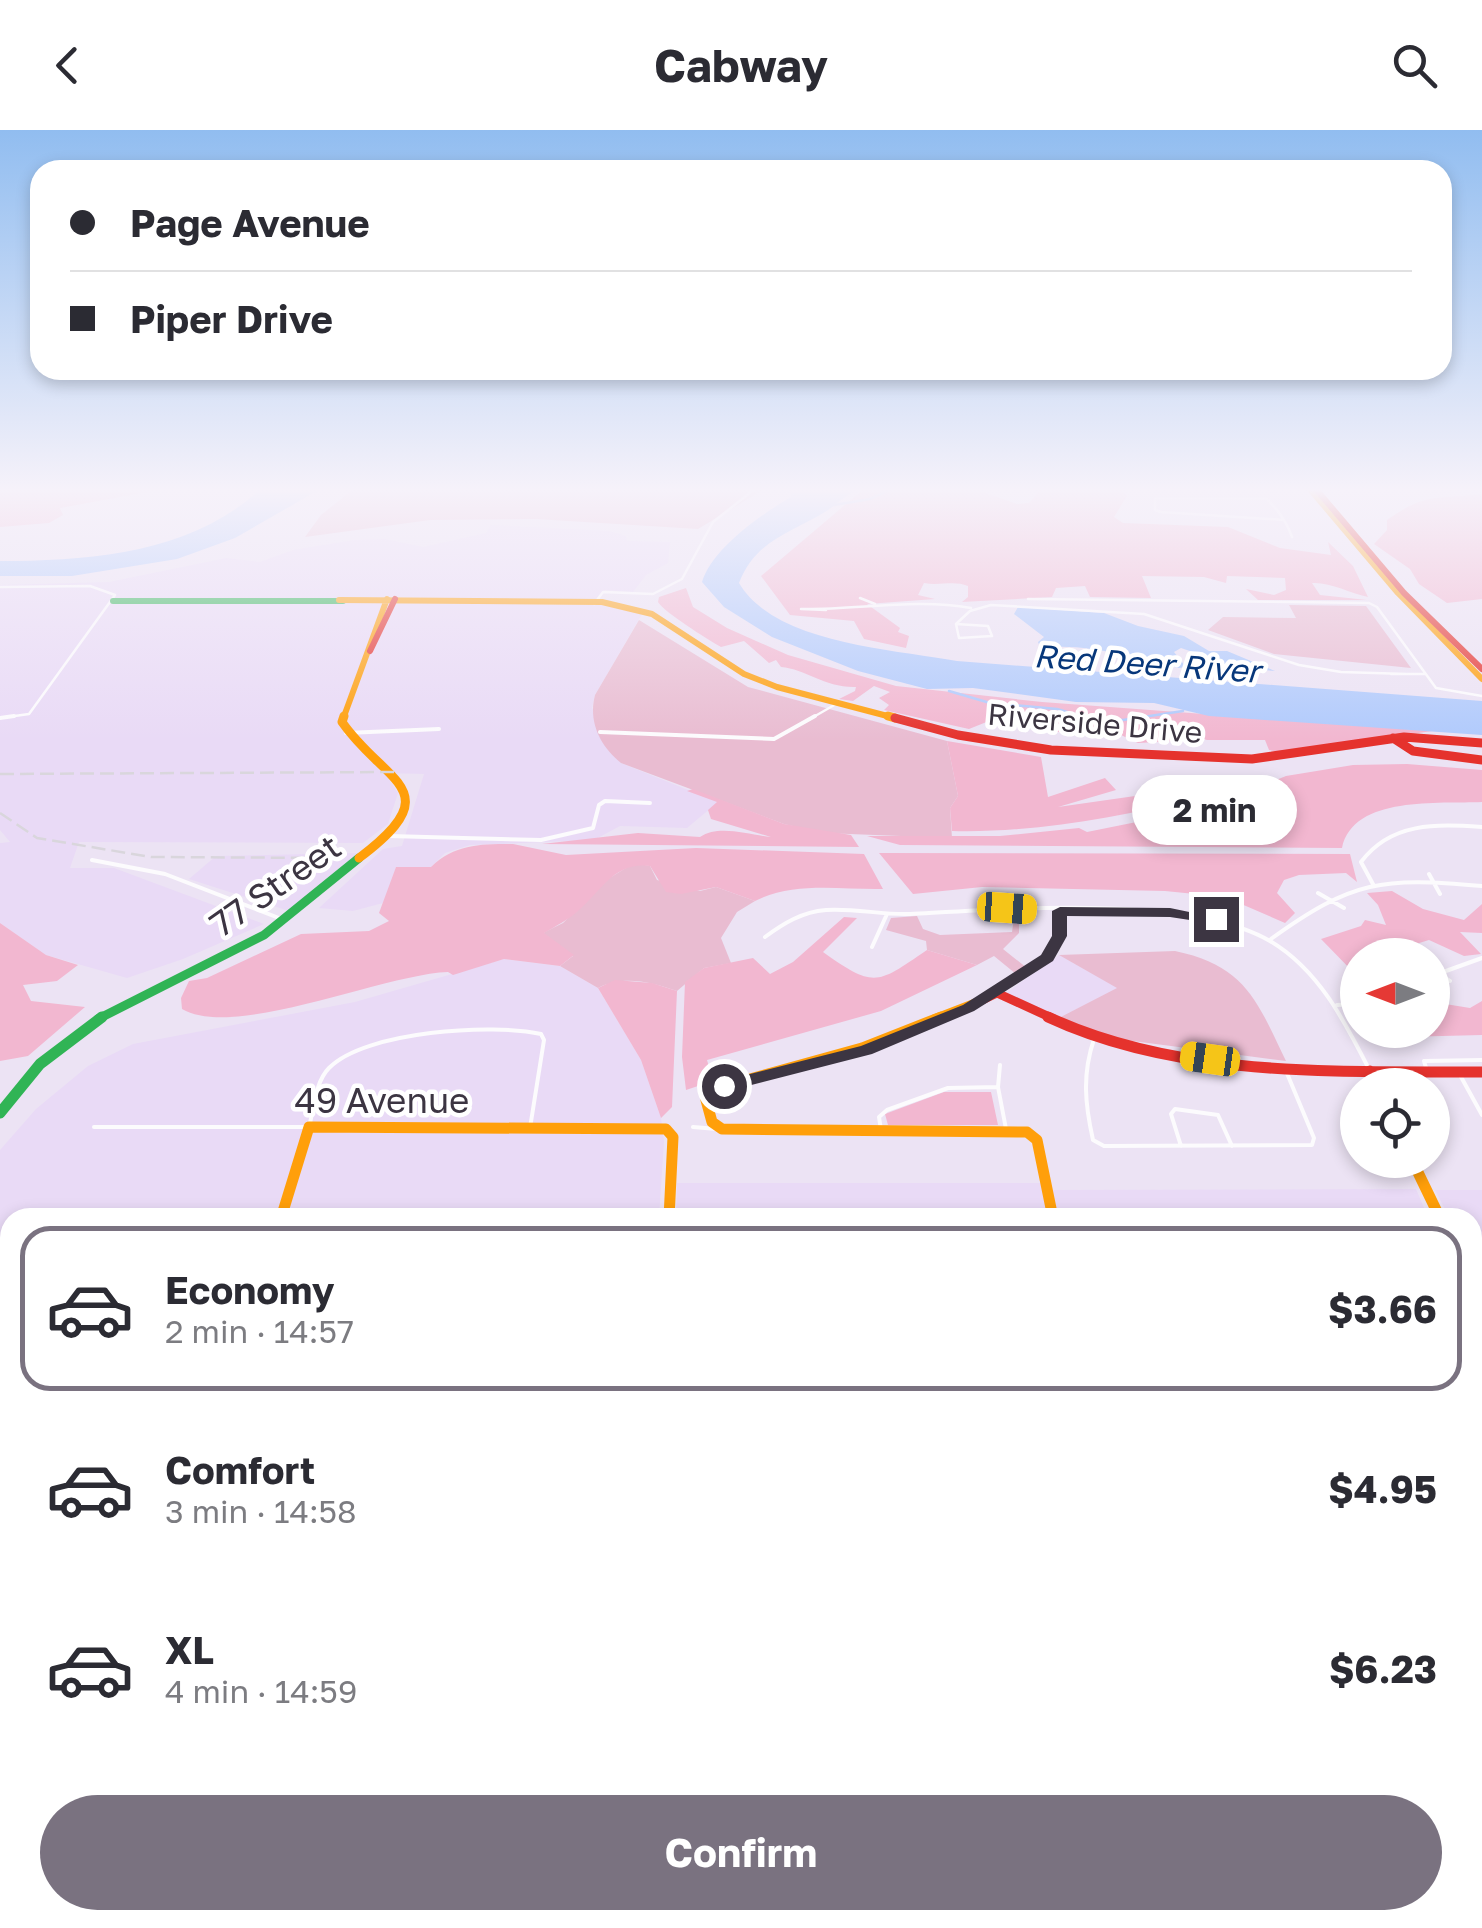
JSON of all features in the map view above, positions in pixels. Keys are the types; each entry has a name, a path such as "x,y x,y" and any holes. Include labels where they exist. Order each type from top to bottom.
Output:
{"main road":[{"path":"1381,572 1482,679"},
{"path":"1386,572 1482,669"},
{"path":"346,733 343,715 390,600"},
{"name":"Riverside Drive","path":"113,601 595,602 666,622 744,674 836,704 986,741 1066,751 1273,758 1393,738 1482,743"},
{"name":"77 Street","path":"0,1115 12,1097 66,1041 118,1006 239,949 284,920 389,836 405,810 404,786 391,769 346,733"},
{"path":"1393,738 1413,750 1482,760"},
{"path":"1052,1208 1036,1138 1027,1132 722,1129 712,1122 705,1107 707,1096 716,1088 866,1050 932,1025 996,993 1040,1019 1094,1039 1171,1054 1340,1070"},
{"path":"1450,1072 1482,1072"},
{"path":"284,1208 308,1128"},
{"name":"49 Avenue","path":"308,1128 669,1130 673,1142 670,1208"},
{"path":"1421,1178 1435,1208"}],"street":[{"path":"595,602 603,592 653,594 682,578 685,572"},
{"path":"0,587 100,588 113,592 113,601 29,714 0,718"},
{"path":"860,598 880,606"},
{"path":"1028,599 1369,603 1377,607 1438,690 1482,696"},
{"path":"826,610 943,602 973,608 1016,605 1144,614 1299,665 1399,677 1424,674"},
{"path":"956,624 988,626 992,636 959,638 954,634 956,624 973,608"},
{"path":"600,732 774,738 836,704"},
{"path":"346,733 439,730"},
{"path":"389,836 549,839 592,828 597,822 599,805 605,801 650,803"},
{"path":"1374,886 1361,862 1389,836 1431,825 1482,827"},
{"path":"92,860 128,865 236,899 284,920"},
{"path":"1429,874 1440,894"},
{"path":"1269,940 1329,900 1374,886 1482,886"},
{"path":"1318,893 1344,908"},
{"path":"764,936 784,921 811,912 886,914 979,907 1196,916 1231,924 1269,940 1307,969 1336,1005 1368,1068"},
{"path":"996,993 1051,954 1060,936 1060,911"},
{"path":"872,947 886,914"},
{"path":"1450,968 1482,958"},
{"path":"1336,1005 1340,1005"},
{"path":"308,1128 324,1076 342,1059 424,1032 527,1030 538,1032 544,1040 530,1128"},
{"path":"1094,1039 1082,1083 1094,1141 1104,1146 1313,1144 1284,1067"},
{"path":"1426,1068 1424,1061 1482,1060"},
{"path":"1000,1065 998,1087 1007,1130"},
{"path":"1458,1072 1482,1115"},
{"path":"881,1130 879,1116 886,1110 948,1088 998,1087"},
{"path":"1181,1146 1171,1114 1175,1109 1218,1115 1232,1146"},
{"name":"49 Avenue","path":"94,1127 308,1128"},
{"path":"693,1127 722,1129"}],"shaded area":[{"path":"158,572 652,572 633,592 605,590 595,603 642,614 595,695 592,708 621,763 718,802 687,828 620,826 594,840 470,845 445,853 431,867 396,867 383,903 353,911 319,908 383,849 402,846 424,774 385,773 398,793 388,824 363,843 79,842 70,868 114,868 264,924 127,978 46,955 0,923 0,843 10,842 0,830 0,585 109,582"},
{"path":"766,572 1356,572 1368,597 1312,583 1320,595 1367,600 1258,600 1246,589 1274,595 1286,590 1285,578 1227,576 1226,583 1204,577 1142,576 1151,598 1090,597 1085,586 1056,588 1052,597 962,602 968,597 968,586 924,583 918,595 935,599 867,604 900,628 898,632 909,636 906,648 864,639 854,621 790,615 761,576"},
{"path":"1412,572 1482,572 1482,599 1447,603 1419,584"},
{"path":"686,588 693,607 727,628 788,655 896,686 1042,702 1432,731 1284,753 1269,750 1265,740 1207,740 1189,735 1175,741 1138,743 1121,735 1084,736 989,721 969,729 884,710 889,705 879,698 890,692 874,686 853,701 839,699 856,687 835,685 781,667 776,660 769,663 744,641 721,647 658,602 659,597"},
{"path":"1289,605 1366,606 1411,668 1274,654 1208,630 1223,617 1296,618"},
{"path":"639,620 748,687 947,741 958,796 950,808 952,838 824,833 784,824 621,763 598,733 593,705 595,695"},
{"path":"947,741 1041,757 1048,797 1105,778 1116,790 1058,807 1191,788 1197,799 1045,826 952,831 950,808 958,796"},
{"path":"1407,764 1482,770 1482,802 1422,803 1380,811 1349,831 1342,848 900,845 867,836 1000,836 1079,828 1087,832 1211,807 1286,776 1353,765"},
{"path":"693,789 784,824 851,835 859,847 542,844 638,833 700,837 725,831 771,837 711,819 708,810 717,802 687,791"},
{"path":"513,844 566,855 696,848 864,854 883,889 802,889 755,901 716,887 681,894 666,892 650,866 638,866 618,873 574,914 544,933 574,955 560,966 504,959 453,975 420,975 237,1017 206,1016 182,1009 181,998 189,981 207,978 301,934 369,931 389,921 379,913 396,867 431,867 459,850"},
{"path":"359,853 289,911 189,879 216,856"},
{"path":"879,853 1350,854 1357,882 1346,873 1299,875 1284,880 1277,893 1295,913 1285,923 1225,897 1165,891 982,887 913,894"},
{"path":"634,863 650,866 657,880 700,891 716,887 755,901 737,912 721,938 731,963 704,968 677,991 627,981 598,988 560,966 573,956 543,933 563,923 608,879"},
{"path":"1392,891 1423,909 1464,920 1482,904 1482,933 1460,932 1481,954 1464,956 1450,950 1450,938 1340,938 1340,959 1321,939 1361,926 1365,920 1386,925 1378,905 1367,893"},
{"path":"1015,911 1019,912 1019,933 1003,949 1027,968 1016,974 994,956 977,965 927,950 926,941 886,930 891,918 917,916 923,929 940,935 1012,932"},
{"path":"844,917 857,918 823,952 866,977 886,975 927,950 977,965 881,1011 707,1060 713,1081 686,1090 682,1057 685,982 704,968 753,958 770,974 793,962"},
{"path":"0,923 46,955 78,965 57,981 23,985 31,1001 85,1007 28,1056 0,1061"},
{"path":"1175,951 1218,966 1234,977 1257,1004 1286,1061 1087,1035 1053,1021 1117,988 1059,955"},
{"path":"1059,955 1118,988 1053,1021 1006,993"},
{"path":"504,959 560,966 598,988 641,1060 661,1118 664,1141 660,1208 0,1208 0,1150 36,1109 88,1066 133,1044 355,1002"},
{"path":"615,980 652,983 677,991 672,1107 661,1118 641,1060 598,988"},
{"path":"1482,1001 1482,1035 1450,1036 1450,1005 1470,1008"},
{"path":"944,1092 991,1092 998,1125 888,1125 885,1114"},
{"path":"677,1183 1046,1183 1048,1190 1416,1189 1424,1208 676,1208"},
{"path":"1435,1190 1482,1190 1482,1208 1444,1208"}],"water":[{"path":"0,572 97,572 72,576 0,576"},
{"path":"706,572 744,572 739,583 756,603 807,631 869,647 957,661 1482,701 1482,735 1209,716 1154,703 1076,702 973,688 927,689 858,671 772,637 724,607 702,582"},
{"path":"1018,607 1104,613 1138,626 1184,636 1209,651 1227,651 1275,671 1214,664 1219,661 1181,648 1174,652 1186,667 1179,668 1089,649 1041,649 1038,642 1044,637 1014,614"}],"waterway":[{"path":"949,691 990,703 1057,709 1091,719 1123,720 1183,711"}],"railway":[{"path":"0,774 394,772"},
{"path":"0,813 37,838 151,857 334,858"}],"traffic: fast":[{"path":"113,601 343,601"},
{"path":"0,1113 40,1064 66,1041 118,1006 264,935 359,858"}],"traffic: slow":[{"path":"1380,572 1482,679"},
{"path":"359,858 396,828 405,811 406,797 400,783 342,722 387,599"},
{"path":"339,600 602,602 652,614 744,674 777,687 895,718"},
{"path":"978,1002 862,1048 721,1087 706,1100 712,1122 722,1129 1027,1132 1037,1140 1051,1208"},
{"path":"284,1208 309,1127 666,1129 673,1137 669,1208"},
{"path":"1421,1178 1435,1208"}],"traffic: jam":[{"path":"1386,572 1482,669"},
{"path":"370,651 395,599"},
{"path":"895,718 958,735 1051,750 1252,759 1404,737 1482,743"},
{"path":"1393,738 1413,751 1482,760"},
{"path":"978,1002 997,993 1055,1020 1114,1040 1234,1063 1356,1071 1482,1072"}],"route":[{"path":"724,1086 866,1050 969,1008 1048,958 1060,936 1060,911 1170,913 1216,919"}],"water label":[{"name":"Red Deer River","path":"1147,663"}]}
